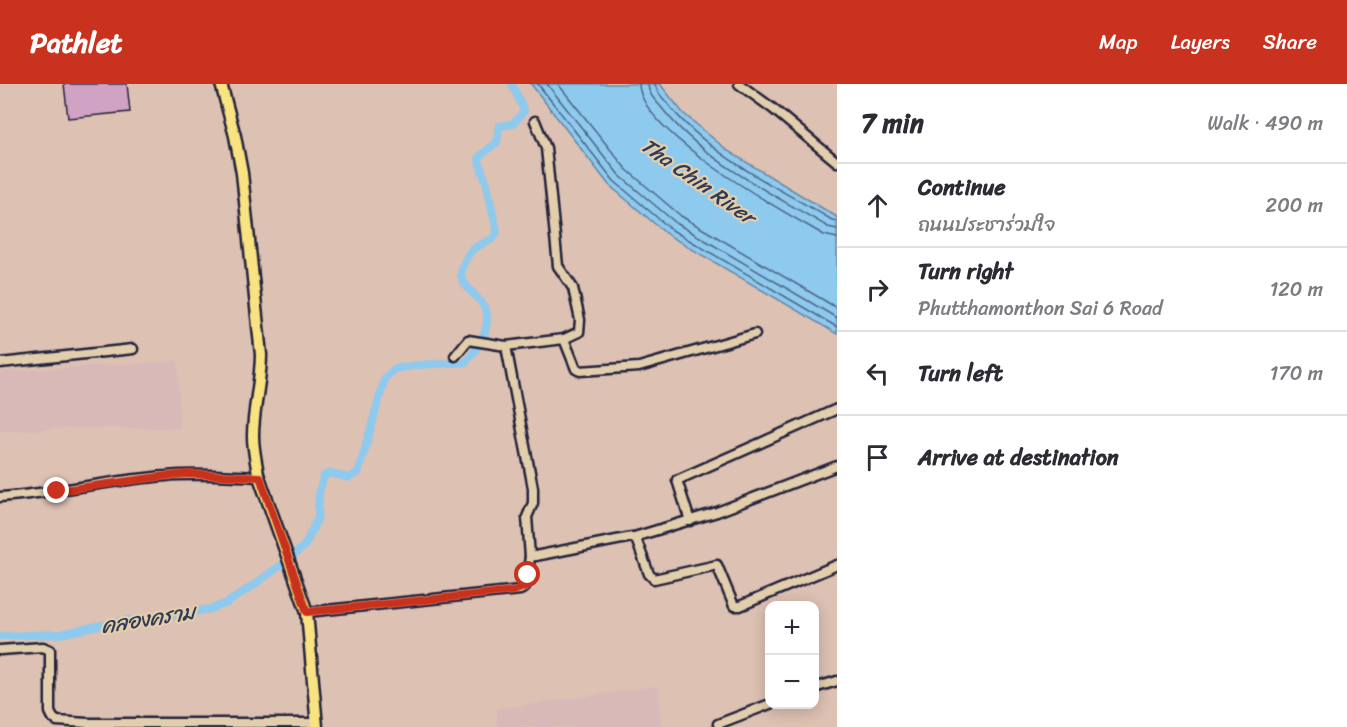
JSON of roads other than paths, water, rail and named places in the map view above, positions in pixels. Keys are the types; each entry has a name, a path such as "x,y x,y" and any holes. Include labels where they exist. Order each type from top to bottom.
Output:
{"main road":[{"path":"221,84 242,173 261,355 261,375 253,436 260,477 307,612 316,725"}],"street":[{"path":"739,84 837,162"},
{"path":"455,356 466,341 506,346 564,339 579,332 580,320 573,288 558,267 546,148 535,121"},
{"path":"564,339 576,369 580,371 639,367 755,334"},
{"path":"307,612 520,590 527,586 530,556 527,517 532,503 533,488 506,346"},
{"path":"0,363 133,349"},
{"path":"690,521 677,480 837,409"},
{"path":"530,556 634,537 690,521 837,466"},
{"path":"0,497 188,474 260,477"},
{"path":"634,537 651,578 658,579 717,565 734,606 740,606 837,565"},
{"path":"0,650 44,647 50,650 50,712 57,720 87,723 316,725"},
{"path":"819,686 837,681"},
{"path":"717,724 765,706"}],"water":[{"name":"Tha Chin River","path":"531,84 660,84 683,113 728,151 837,217 837,334 668,235 609,185"}],"waterway":[{"name":"คลองคราม","path":"295,554 305,545 318,517 319,492 324,476 331,473 348,478 358,473 385,378 394,369 466,362 481,341 487,323 485,309 466,285 461,273 471,251 493,239 497,231 479,157 497,142 499,126 513,124 524,111 512,84"},
{"name":"คลองคราม","path":"0,636 60,634 127,620 211,609 227,603 284,563"}]}
